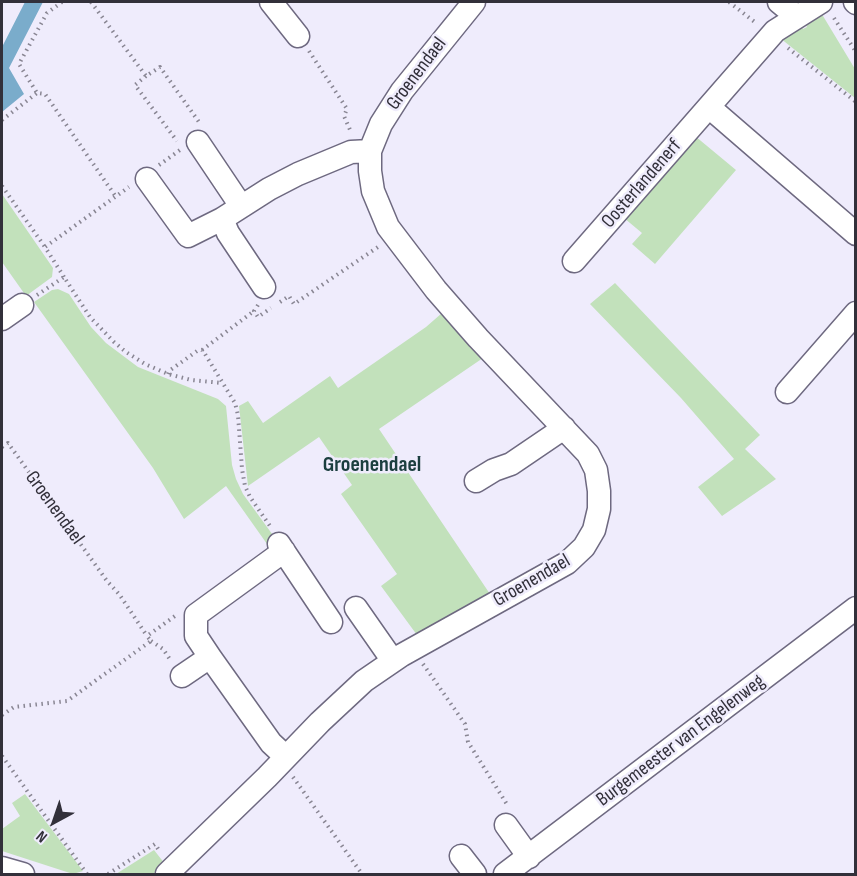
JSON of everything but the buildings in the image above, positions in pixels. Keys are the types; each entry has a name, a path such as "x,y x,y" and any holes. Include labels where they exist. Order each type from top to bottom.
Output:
{"street":[{"path":"271,2 298,36"},
{"name":"Groenendael","path":"169,872 350,693 414,648 561,567 574,558 588,542 594,530 599,509 597,476 588,454 467,326 394,236 383,217 373,191 370,171 362,151 396,99 474,2"},
{"name":"Oosterlandenerf","path":"574,261 771,35 788,9 827,9"},
{"path":"709,107 855,234"},
{"path":"196,141 241,206"},
{"path":"141,181 188,236 222,219 298,174 362,151"},
{"path":"222,219 262,292"},
{"path":"2,320 22,305"},
{"path":"787,392 855,313"},
{"path":"484,475 511,464 564,428"},
{"path":"286,757 271,743 196,636 196,615 278,540 331,622"},
{"path":"356,608 393,661"},
{"name":"Burgemeester van Engelenweg","path":"505,874 855,608"},
{"path":"182,676 210,657"},
{"path":"509,819 529,857"},
{"path":"455,865 475,874"},
{"path":"2,868 23,874"}],"path":[{"path":"37,93 19,64 47,13 62,2"},
{"path":"92,2 146,76"},
{"path":"729,2 855,102"},
{"path":"827,9 855,52"},
{"path":"298,36 347,109 344,116 362,151"},
{"path":"160,67 206,131 196,141 182,148 135,85 146,76 160,67"},
{"path":"2,120 37,93 45,94 116,196"},
{"path":"45,247 116,196 141,181"},
{"path":"2,186 90,317 114,342 145,364 168,374 191,380 223,383"},
{"path":"254,311 258,317 289,296 294,304 387,242"},
{"path":"22,305 64,277"},
{"path":"168,374 169,370 202,350 254,311 262,292"},
{"path":"202,350 235,403 238,411 245,486 278,540"},
{"name":"Groenendael","path":"2,447 8,443 107,581 119,594 147,636 163,649"},
{"path":"147,636 183,610 196,615"},
{"path":"2,715 14,707 67,701 151,641"},
{"path":"414,648 465,724 468,742 509,819"},
{"path":"2,756 87,874"},
{"path":"286,757 287,770 362,874"},
{"path":"108,874 155,844 169,872"}],"green space":[{"path":"820,11 855,69 855,98 780,38 800,24 803,29 807,27 804,21"},
{"path":"695,136 736,170 655,264 632,244 642,233 624,218"},
{"path":"2,194 53,268 52,277 26,296 2,262"},
{"path":"615,283 760,435 745,449 776,479 722,516 698,487 734,459 681,398 590,304"},
{"path":"58,289 69,294 91,327 106,343 138,367 218,399 226,406 232,465 236,479 243,494 275,538 267,544 226,486 184,519 153,468 34,302 52,290"},
{"path":"442,313 483,358 379,429 490,594 417,635 381,586 397,574 341,494 352,485 319,437 248,486 239,406 248,401 263,423 330,376 338,388 426,327"},
{"path":"25,794 83,871 73,874 2,851 2,829 20,816 12,803"},
{"path":"154,850 165,864 153,874 116,874"}],"water":[{"path":"25,2 43,2 9,68 24,94 2,112 2,47"}],"district":[{"name":"Groenendael","path":"372,465"}]}
